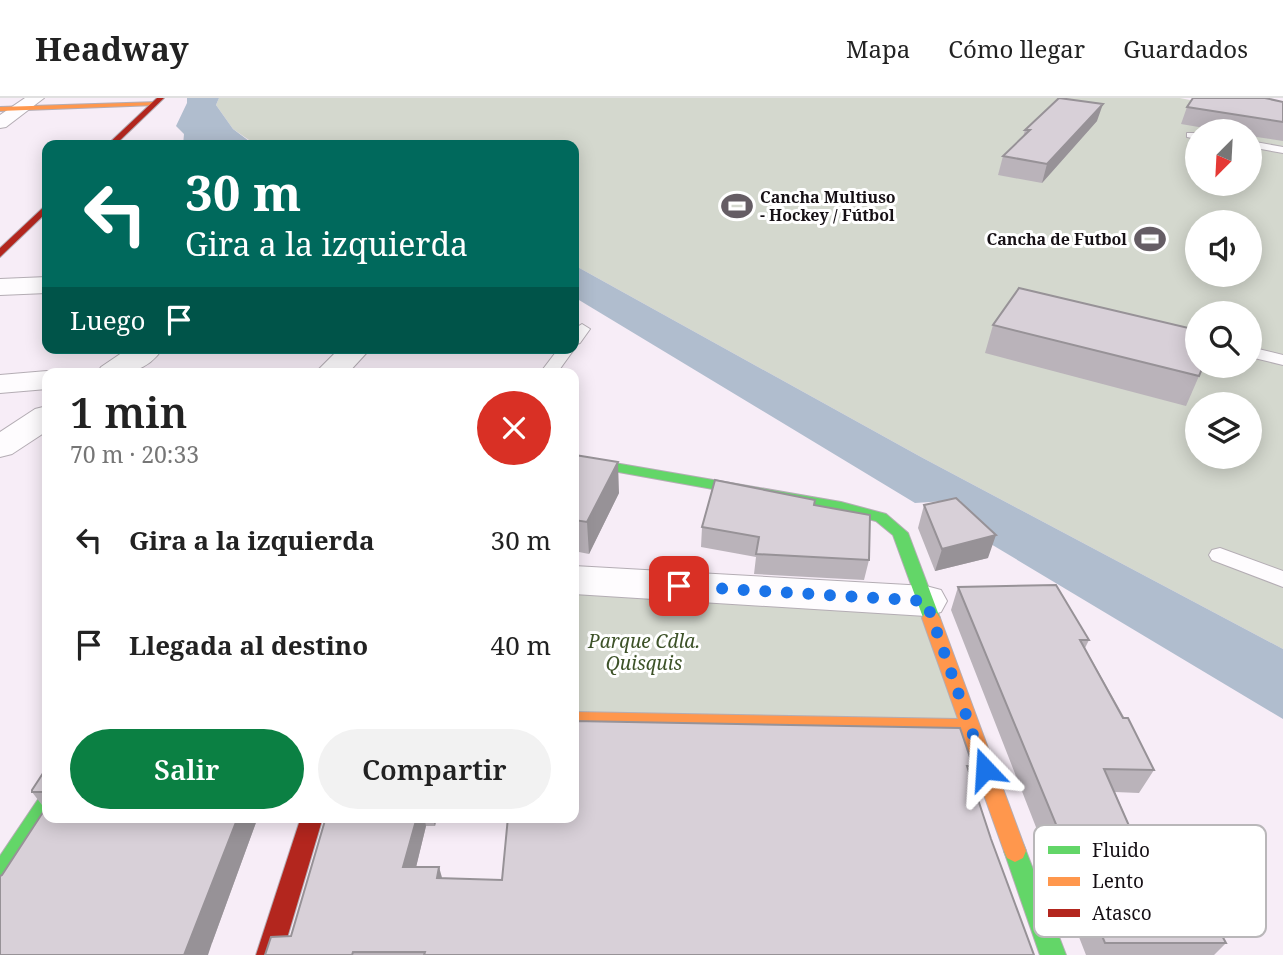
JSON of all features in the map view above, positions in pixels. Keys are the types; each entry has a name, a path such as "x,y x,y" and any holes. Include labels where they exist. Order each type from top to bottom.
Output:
{"street":[{"path":"0,108 29,103 158,101"},
{"path":"116,140 158,101"},
{"path":"0,123 29,103"},
{"path":"0,254 42,211"},
{"path":"0,287 42,285"},
{"path":"119,368 140,354"},
{"path":"335,368 351,354"},
{"path":"0,384 42,380"},
{"path":"0,447 42,419"},
{"path":"579,461 841,507 881,517 900,533 1034,903"},
{"path":"579,580 926,601"},
{"path":"579,720 970,728"},
{"path":"0,876 42,812"},
{"path":"269,955 310,823"},
{"path":"1046,937 1053,955"}],"lane":[{"path":"1262,147 1283,150"},
{"path":"552,368 562,354"},
{"path":"1262,355 1283,360"},
{"path":"1220,555 1283,579"}],"green space":[{"path":"219,98 1180,98 1283,119 1283,649 921,457 579,268 579,140 249,140 233,129 216,105"},
{"name":"Parque Cdla. Quisquis","path":"579,580 926,601 970,728 579,720"}],"water":[{"path":"187,98 219,98 216,105 233,129 248,140 183,140 184,134 176,126"},
{"path":"579,268 921,457 1283,649 1283,719 969,531 960,500 915,503 579,300"}],"building":[{"path":"1059,98 1103,104 1047,164 1003,156 1030,130 1025,130"},
{"path":"1193,98 1265,98 1283,102 1283,122 1187,107"},
{"path":"1019,288 1185,327 1185,373 993,325"},
{"path":"579,456 618,462 587,522 579,521"},
{"path":"715,480 815,500 814,505 870,515 869,560 756,554 759,537 702,527"},
{"path":"956,498 996,535 942,549 924,505"},
{"path":"1056,585 1089,640 1080,640 1123,718 1128,718 1154,770 1104,769 1129,825 1056,825 958,587"},
{"path":"579,721 960,728 973,766 967,766 1034,955 424,955 425,952 353,952 352,955 265,955 271,937 291,936 324,823 415,823 403,867 439,867 437,878 502,880 507,823 579,823"},
{"path":"42,775 42,792 32,790"},
{"path":"42,814 42,823 236,823 184,955 0,955 2,875"},
{"path":"1103,937 1223,937 1226,943 1105,943"}],"traffic: fast":[{"path":"579,461 841,507 881,517 900,533 931,618"},
{"path":"0,876 42,813"},
{"path":"1015,851 1034,903"},
{"path":"1046,937 1053,955"}],"traffic: slow":[{"path":"0,109 156,103"},
{"path":"931,618 1015,851"},
{"path":"579,720 970,728"}],"traffic: jam":[{"path":"116,140 161,98"},
{"path":"0,254 42,212"},
{"path":"269,955 310,823"}],"place":[{"name":"Cancha Multiuso - Hockey / Fútbol","path":"737,206"},
{"name":"Cancha de Futbol","path":"1150,239"}],"route":[{"path":"679,586 926,601 985,769"}]}
